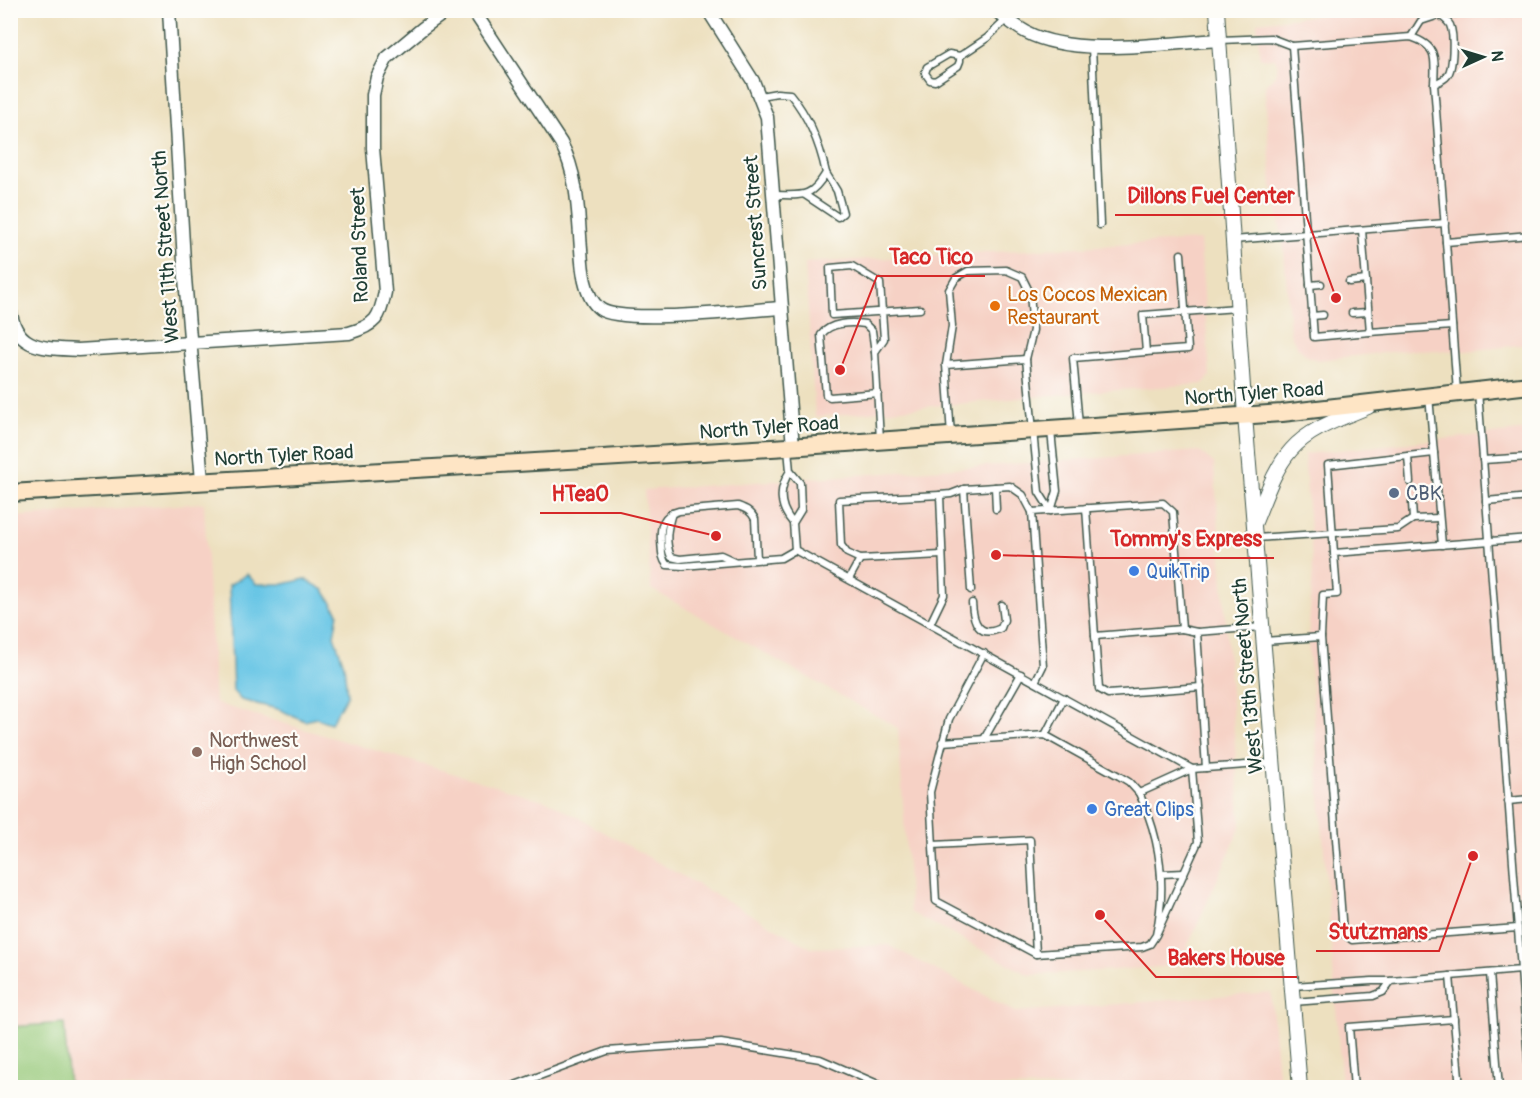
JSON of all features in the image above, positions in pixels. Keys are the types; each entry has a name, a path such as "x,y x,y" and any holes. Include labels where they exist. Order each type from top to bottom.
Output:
{"main road":[{"name":"North Tyler Road","path":"10,493 791,447 1245,416 1530,385"}],"street":[{"name":"West 11th Street North","path":"169,10 202,481"},
{"name":"Roland Street","path":"10,307 16,331 41,348 78,350 350,333 366,328 381,312 385,292 373,148 373,95 387,58 448,10"},
{"path":"472,10 561,142 568,156 574,172 582,270 592,298 599,308 611,315 654,317 781,308"},
{"name":"Suncrest Street","path":"708,10 753,81 766,117 774,195 791,447"},
{"path":"995,10 1027,32 1054,42 1092,46 1219,40"},
{"name":"West 13th Street North","path":"1217,10 1245,416 1300,1088"},
{"path":"1254,524 1275,476 1291,450 1317,429 1376,403"}],"lane":[{"path":"1411,37 1421,21 1439,15 1500,10"},
{"path":"1434,84 1446,77 1452,50 1452,32 1449,22 1439,15"},
{"path":"960,56 958,66 935,81 930,80 925,73 927,67 949,54 960,56 987,38 1007,19"},
{"path":"1219,40 1271,38 1292,46 1411,37 1422,41 1432,49 1435,60 1434,84 1458,392"},
{"path":"1092,46 1100,225"},
{"path":"1292,46 1314,337 1452,326"},
{"path":"760,96 777,93 790,94 802,108 822,154 826,173 837,191 843,213 838,217 805,195 774,195"},
{"path":"805,195 818,186 826,173"},
{"path":"1233,240 1445,223"},
{"path":"1362,230 1370,333"},
{"path":"1446,242 1530,235"},
{"path":"1079,426 1073,358 1188,349 1181,254"},
{"path":"875,352 884,339 882,312 880,283 852,266 830,268 832,315 882,312 920,309"},
{"path":"951,436 946,366 952,326 949,290 956,278 968,272 1006,270 1022,277 1030,293 1033,330 1026,359 1032,430 1039,492 1051,511"},
{"path":"1349,282 1366,280"},
{"path":"1310,285 1321,284"},
{"path":"1146,352 1143,315 1238,308"},
{"path":"1352,313 1368,312"},
{"path":"1312,316 1323,315"},
{"path":"878,393 830,397 826,395 821,334 828,327 865,324 872,331 878,393 880,441"},
{"path":"946,366 1026,359"},
{"path":"1478,390 1530,1084"},
{"path":"1429,396 1442,545"},
{"path":"1051,428 1057,491 1051,511"},
{"path":"791,447 790,471 782,483 784,512 794,523"},
{"path":"1434,453 1328,465 1337,594 1323,595 1322,637 1343,933 1352,940 1518,928"},
{"path":"1408,456 1410,482"},
{"path":"1483,460 1530,456"},
{"path":"790,471 800,483 801,510 794,523 795,550"},
{"path":"942,555 860,559 847,553 841,545 839,500 940,495 964,489 1010,486 1023,495 1032,512 1043,666 1035,682"},
{"path":"994,487 996,509"},
{"path":"964,489 971,590"},
{"path":"930,624 944,595 940,495"},
{"path":"1486,501 1530,497"},
{"path":"1032,512 1163,503 1173,512 1182,629"},
{"path":"1412,503 1413,519"},
{"path":"757,559 755,519 746,509 738,506 672,513 664,518 660,527 662,559 667,565 683,566 781,558 795,550"},
{"path":"1086,508 1099,689 1108,694 1201,687"},
{"path":"1255,538 1398,529 1413,519 1439,518"},
{"path":"1334,553 1530,538"},
{"path":"795,550 1192,769"},
{"path":"849,579 860,559"},
{"path":"972,603 976,624 982,630 992,633 1001,628 1004,621 1002,605"},
{"path":"1095,636 1182,629 1197,632 1322,637"},
{"path":"1197,632 1206,768"},
{"path":"984,654 950,719 930,792 936,901 1036,954 1142,947 1150,944 1198,842 1192,769"},
{"path":"984,739 1021,674"},
{"path":"1045,735 1064,698"},
{"path":"942,742 1045,735 1129,782 1139,793 1155,833 1162,895 1156,935"},
{"path":"1139,793 1192,769 1274,763"},
{"path":"1509,801 1530,799"},
{"path":"933,845 1030,840 1036,954"},
{"path":"1161,874 1184,873"},
{"path":"1292,986 1391,981 1521,970"},
{"path":"1490,973 1499,1088"},
{"path":"1450,976 1460,1088"},
{"path":"1293,1003 1373,996 1383,992 1391,981"},
{"path":"1354,1088 1349,1027 1454,1019"},
{"path":"507,1088 607,1050 721,1044 820,1059 887,1088"}],"shaded area":[{"path":"1365,10 1529,11 1529,344 1467,351 1408,350 1318,360 1309,357 1298,348 1290,333 1284,248 1272,185 1265,93 1265,86 1275,75 1278,65 1275,59 1260,58 1257,22"},
{"path":"1200,240 1210,376 1203,384 815,417 805,263"},
{"path":"1529,430 1529,1087 1342,1087 1308,639 1313,571 1304,454"},
{"path":"1199,451 1214,463 1241,826 1179,966 1029,975 910,912 898,728 651,589 644,490"},
{"name":"Northwest High School","path":"204,503 215,703 550,802 811,948 888,945 1016,1012 1271,992 1279,1087 11,1088 11,517"}],"green space":[{"path":"64,1023 69,1087 11,1087 11,1027"}],"water":[{"path":"247,574 256,584 284,584 305,579 324,590 338,613 334,636 344,665 347,695 331,723 316,718 305,721 278,709 241,700 233,691 229,585"}],"place":[{"name":"Dillons Fuel Center","path":"1336,298"},
{"name":"Los Cocos Mexican Restaurant","path":"995,306"},
{"name":"Taco Tico","path":"840,370"},
{"name":"CBK","path":"1394,493"},
{"name":"HTeaO","path":"716,536"},
{"name":"Tommy's Express","path":"996,555"},
{"name":"QuikTrip","path":"1134,571"},
{"name":"Northwest High School","path":"197,752"},
{"name":"Great Clips","path":"1092,809"},
{"name":"Stutzmans","path":"1473,856"},
{"name":"Bakers House","path":"1100,915"}]}
